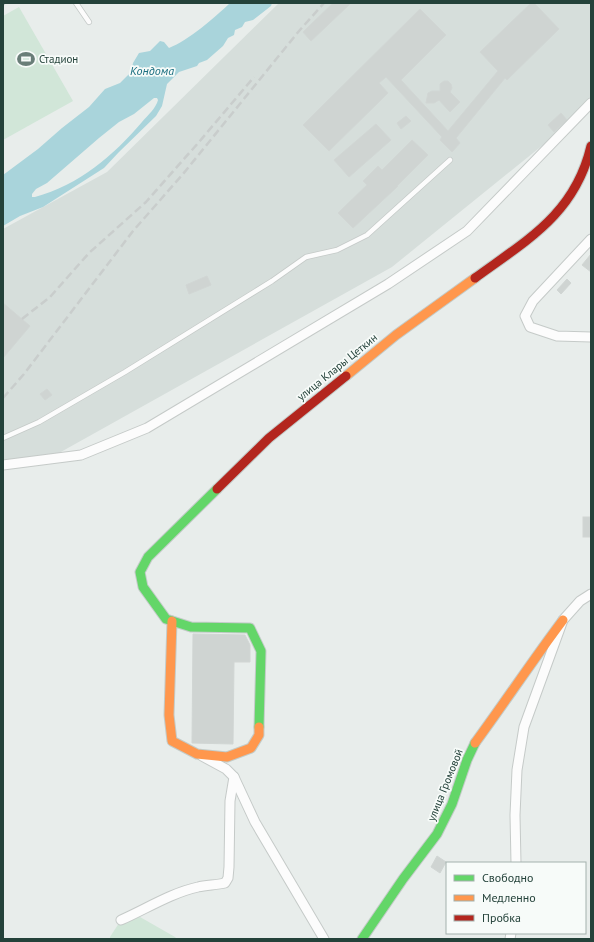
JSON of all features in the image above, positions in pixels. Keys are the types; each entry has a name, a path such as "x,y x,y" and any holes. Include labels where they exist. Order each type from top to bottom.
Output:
{"street":[{"path":"3,465 81,455 147,428 388,284 467,232 591,103"},
{"name":"улица Клары Цеткин","path":"172,621 169,715 172,741 197,754 227,757 251,748 259,735 261,651 252,630 248,627 191,626 166,619 143,587 140,572 148,557 269,438 396,335 540,231 555,215 576,188 591,146"},
{"path":"591,239 533,301 525,316 530,327 556,336 591,337"},
{"path":"516,862 515,815 517,770 524,727 563,620 580,601 591,594"},
{"name":"улица Громовой","path":"362,939 403,879 437,834 450,810 473,746 510,696 528,666 563,620"},
{"path":"197,754 226,768 234,777 255,822 324,939"},
{"path":"121,920 180,893 198,887 225,884 228,878 229,867 230,801 234,777"}],"lane":[{"path":"76,3 89,22"},
{"path":"3,438 39,422 125,372 272,281 306,257 337,250 367,235 450,160"}],"path":[{"path":"3,5 7,3"}],"shaded area":[{"path":"279,3 591,3 591,106 392,267 59,453 3,462 3,229 107,172"}],"green space":[{"name":"Стадион","path":"19,7 73,101 3,140 3,16"},
{"path":"140,917 177,939 110,939 121,920"}],"water":[{"name":"Кондома","path":"230,3 272,3 271,6 253,20 245,22 242,27 235,30 234,35 228,38 223,46 207,60 199,63 197,66 179,72 167,84 162,106 156,116 104,168 43,207 20,216 3,226 3,175 38,149 89,107 105,89 120,83 131,72 133,63 139,53 150,51 160,41 164,42 169,48 185,40","holes":["154,98 157,98 158,100 154,109 107,158 81,177 66,185 51,192 32,197 32,194 36,189 47,183 119,122 134,114"]}],"building":[{"path":"333,3 351,3 311,41 303,32"},
{"path":"531,3 534,3 559,29 507,80 505,78 456,138 460,143 452,152 440,140 442,137 386,77 379,83 388,93 329,151 303,125 420,9 446,35 401,80 448,131 498,71 480,52"},
{"path":"444,81 448,81 451,84 452,88 450,92 460,102 450,112 439,100 434,103 426,103 428,93 432,91 440,91 440,84"},
{"path":"561,113 567,120 554,132 548,125"},
{"path":"406,116 411,121 401,129 397,123"},
{"path":"376,124 391,140 349,177 334,160"},
{"path":"412,140 428,155 398,186 353,228 338,213 367,185 363,181 378,166 382,170"},
{"path":"591,254 591,272 582,265"},
{"path":"207,276 211,285 189,294 186,285"},
{"path":"567,279 571,283 561,294 557,290"},
{"path":"3,303 30,326 3,358"},
{"path":"47,389 52,395 45,400 40,394"},
{"path":"583,517 591,517 591,537 583,537"},
{"path":"193,634 245,635 250,645 250,662 234,662 233,744 192,743"},
{"path":"437,856 446,862 440,873 431,867"}],"railway":[{"path":"3,398 24,374 133,231 183,174 299,31 324,3"},
{"path":"22,319 50,297 89,253 146,202 254,77"}],"traffic: fast":[{"path":"217,489 148,557 140,572 143,587 166,619 191,627 250,628 261,651 259,727"},
{"path":"362,939 403,879 437,834 452,804 467,760 475,743"}],"traffic: slow":[{"path":"346,376 396,335 475,278"},
{"path":"475,743 563,620"},
{"path":"172,621 169,715 172,741 197,754 227,757 251,748 259,735 259,727"}],"traffic: jam":[{"path":"475,278 513,251 561,208 584,170 591,146"},
{"path":"217,489 269,438 346,376"}],"place":[{"name":"Стадион","path":"26,59"}]}
